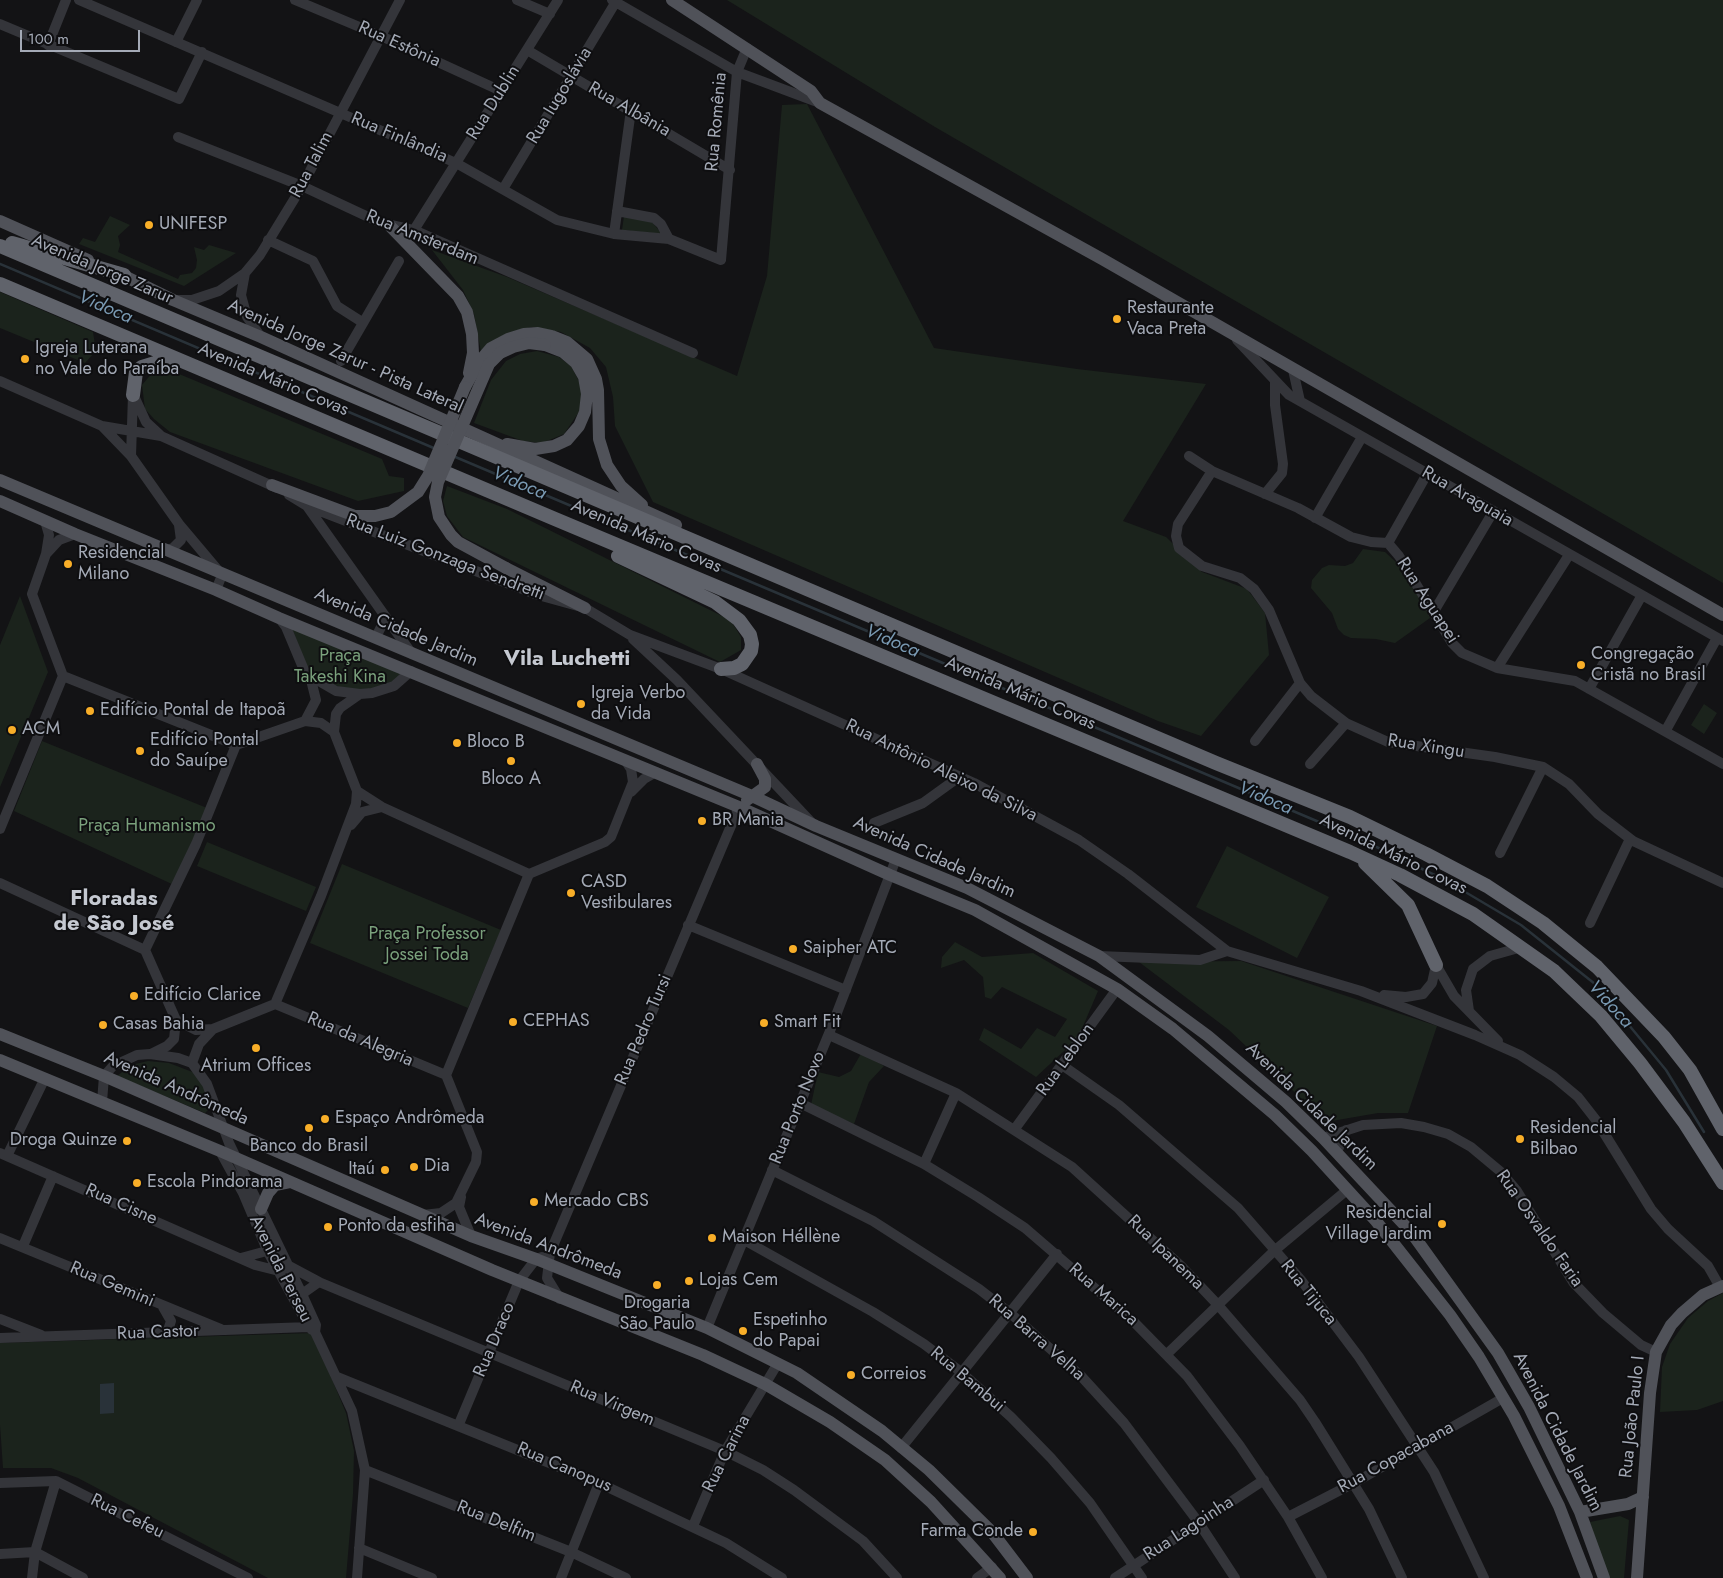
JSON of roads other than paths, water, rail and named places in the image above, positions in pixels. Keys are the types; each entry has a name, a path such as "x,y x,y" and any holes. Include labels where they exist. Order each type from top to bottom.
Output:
{"highway":[{"path":"0,239 124,276"},
{"name":"Avenida Jorge Zarur","path":"0,246 189,328"},
{"path":"0,284 180,361"},
{"name":"Avenida Mário Covas","path":"189,328 1216,763 1350,817 1487,886 1550,929 1597,967 1664,1037 1690,1070 1723,1129"},
{"path":"133,395 136,372 142,367 155,362 180,361"},
{"name":"Avenida Mário Covas","path":"180,361 555,520 1350,852 1400,875 1472,914 1554,971 1601,1016 1684,1122 1723,1183"},
{"path":"555,520 594,544 715,602 732,613 746,628 752,644 748,657 742,664 734,668 721,669"},
{"path":"676,525 745,562"},
{"path":"1350,852 1408,905 1436,965"}],"main road":[{"path":"672,0 811,91 820,103 1227,331 1723,615"},
{"name":"Avenida Jorge Zarur - Pista Lateral","path":"0,221 676,525"},
{"path":"389,225 458,296 467,312 472,334 473,354 465,387"},
{"path":"272,485 355,516 375,516 391,512 418,492 428,476 465,387 479,362 491,348 508,339 524,334 538,333 567,342 579,351 592,368 598,390 599,439 607,465 614,478 632,497 676,525"},
{"path":"477,436 535,449 554,446 566,440 579,426 585,412 587,394 584,377 576,363 563,352 546,345 529,343 500,353 489,364 438,482 435,497 439,517 458,542 585,608"},
{"name":"Avenida Cidade Jardim","path":"0,480 164,551 376,637 413,655 967,888 1099,956 1215,1041 1286,1102 1337,1152 1411,1232 1498,1354 1529,1408 1580,1512 1604,1578"},
{"name":"Avenida Cidade Jardim","path":"0,501 279,618 656,772 975,910 1117,989 1194,1045 1275,1115 1312,1151 1376,1221 1450,1315 1514,1416 1559,1506 1587,1578"},
{"path":"739,807 763,790 766,782 757,764"},
{"name":"Avenida Andrômeda","path":"0,1034 104,1076 470,1236 536,1259 549,1259 707,1328 797,1373 882,1431 955,1495 992,1532 1027,1578"},
{"path":"0,1060 220,1152 492,1270 703,1355 765,1384 830,1422 885,1460 931,1502 1000,1578"},
{"path":"261,1209 268,1193 275,1185 290,1182"},
{"path":"492,1270 502,1267 507,1262 508,1250"},
{"name":"Rua João Paulo I","path":"1637,1578 1650,1393 1656,1352 1671,1325 1682,1312 1703,1295 1721,1287"},
{"path":"1514,1416 1529,1408"},
{"path":"931,1502 938,1495 955,1495"},
{"path":"1580,1512 1628,1504 1643,1497"}],"street":[{"path":"48,45 66,0"},
{"name":"Rua Finlândia","path":"79,0 456,163 557,220 614,234 669,239 721,260"},
{"path":"176,42 197,0"},
{"name":"Rua Estônia","path":"295,0 381,36 501,92"},
{"name":"Rua Talim","path":"173,300 192,300 219,291 245,273 260,255 302,186 400,0"},
{"path":"517,0 550,14"},
{"name":"Rua Dublin","path":"414,230 558,0"},
{"path":"615,1 737,72 820,103"},
{"name":"Rua Iugoslávia","path":"503,189 615,1"},
{"path":"0,24 179,99 202,52"},
{"name":"Rua Romênia","path":"721,260 737,72 747,48"},
{"name":"Rua Albânia","path":"527,50 730,170"},
{"path":"614,234 631,110"},
{"name":"Rua Amsterdam","path":"178,137 302,186 389,225 414,230 693,353"},
{"path":"617,211 654,218 661,224 669,239"},
{"path":"268,240 313,261 337,306 362,322"},
{"path":"341,360 399,261"},
{"path":"245,273 241,295 247,318 261,337"},
{"name":"Rua Araguaia","path":"1227,331 1289,395 1720,639"},
{"path":"1293,370 1300,401"},
{"path":"0,381 102,426 161,436 272,485 307,506 413,655"},
{"path":"1265,494 1282,473 1283,464 1275,405 1275,382"},
{"path":"131,456 133,395"},
{"path":"133,395 146,422 161,436"},
{"path":"102,426 131,456 179,524 222,575 216,590"},
{"path":"1315,518 1362,437"},
{"name":"Rua Aguapei","path":"1189,456 1212,471 1265,494 1351,537 1371,542 1388,543 1452,643 1462,652 1497,668 1575,681 1666,730 1723,764"},
{"name":"Rua Xingu","path":"1212,471 1178,524 1176,536 1179,548 1202,566 1240,578 1254,589 1269,610 1300,683 1311,696 1346,723 1388,742 1495,757 1543,767 1569,784 1598,814 1630,839 1723,882"},
{"path":"1388,543 1427,474"},
{"name":"Rua Luiz Gonzaga Sendretti","path":"307,506 538,595 585,608 630,635"},
{"path":"1433,613 1493,512"},
{"path":"0,829 64,676 32,594 46,554 49,535 45,521"},
{"path":"164,551 173,548 181,540 179,524"},
{"path":"46,554 59,540 76,534"},
{"path":"1497,668 1569,555"},
{"path":"1589,689 1642,595"},
{"path":"376,637 386,617"},
{"path":"279,618 286,628 298,660 310,676 316,700 305,721"},
{"path":"630,635 677,680 816,826"},
{"name":"Rua Antônio Aleixo da Silva","path":"630,635 721,669 959,777 1079,840 1128,874 1227,951"},
{"path":"1666,730 1720,639"},
{"path":"310,676 336,690 360,694 372,693 394,686 411,671"},
{"path":"64,676 236,745 305,721 321,723 334,732"},
{"path":"1255,741 1300,683"},
{"path":"150,1054 178,1058 192,1063 198,1044 213,1030 275,1004 356,804 357,791 334,732 336,714 340,708 360,694"},
{"path":"1310,764 1346,723"},
{"path":"146,950 196,844 236,745"},
{"path":"470,1236 459,1207 461,1196 476,1162 476,1152 446,1075 530,874 605,842 611,837 631,792 633,776 625,760"},
{"path":"1500,853 1543,767"},
{"path":"631,792 644,779 656,772"},
{"path":"874,823 923,803 959,777"},
{"path":"357,791 382,807 530,874"},
{"path":"347,830 362,812 382,807"},
{"name":"Rua Pedro Tursi","path":"549,1259 739,807"},
{"path":"1590,923 1630,839"},
{"name":"Rua Porto Novo","path":"707,1328 828,1035 896,859"},
{"path":"0,883 146,950 176,1020 174,1039 167,1046 150,1054 125,1058 112,1066 104,1076 102,1102"},
{"path":"688,925 846,990"},
{"path":"1471,1014 1466,1000 1466,990 1473,970 1490,956 1522,947"},
{"path":"1099,956 1200,960 1227,951 1361,991 1506,1048 1554,1077 1578,1098 1596,1120 1651,1208 1668,1229 1708,1266 1721,1287"},
{"path":"1361,991 1394,997 1414,997 1422,994 1432,983 1436,965"},
{"path":"1436,965 1454,996 1506,1048"},
{"name":"Rua Leblon","path":"1014,1130 1117,989"},
{"name":"Rua da Alegria","path":"275,1004 446,1075"},
{"path":"176,1020 196,1030 213,1030"},
{"name":"Rua Ipanema","path":"828,1035 956,1093 1072,1167 1181,1266 1218,1305 1300,1400 1354,1482 1402,1578"},
{"name":"Avenida Perseu","path":"192,1063 213,1095 237,1160 302,1294 313,1328"},
{"name":"Rua Tijuca","path":"1062,1066 1119,1105 1238,1208 1301,1280 1359,1357 1434,1472 1484,1578"},
{"path":"4,1154 45,1078"},
{"path":"924,1164 956,1093"},
{"name":"Rua Marica","path":"800,1103 924,1164 1025,1228 1133,1321 1187,1376 1264,1480 1288,1517 1322,1578"},
{"name":"Rua Osvaldo Faria","path":"1323,1138 1346,1130 1377,1124 1401,1123 1448,1134 1487,1159 1517,1191 1573,1282 1602,1313 1640,1345 1656,1352"},
{"path":"1337,1152 1346,1130"},
{"name":"Avenida Perseu","path":"220,1152 243,1193 268,1252 313,1328 352,1411 362,1450 364,1470 357,1578"},
{"name":"Rua Cisne","path":"4,1154 255,1265 279,1271"},
{"name":"Rua Barra Velha","path":"772,1170 873,1221 979,1289 1010,1313 1081,1376 1124,1423 1199,1523 1235,1578"},
{"path":"23,1246 53,1176"},
{"path":"1167,1354 1274,1251 1347,1190"},
{"path":"423,1216 448,1210 461,1196"},
{"name":"Rua Gemini","path":"0,1238 224,1330"},
{"name":"Rua Bambui","path":"744,1240 873,1312 924,1344 961,1372 1011,1417 1051,1458 1090,1503 1142,1578"},
{"path":"241,1258 268,1252 279,1246"},
{"path":"901,1448 1057,1254"},
{"name":"Rua Draco","path":"459,1424 519,1281 536,1259"},
{"path":"549,1259 547,1278 560,1298"},
{"path":"279,1271 289,1266"},
{"name":"Rua Virgem","path":"289,1266 319,1282 725,1451 763,1470 809,1501 863,1542 897,1578"},
{"path":"302,1294 319,1282"},
{"path":"162,1306 170,1321 167,1333"},
{"path":"0,1319 45,1337"},
{"name":"Rua Castor","path":"0,1338 313,1328"},
{"name":"Rua Carina","path":"693,1526 725,1451 778,1363"},
{"name":"Rua Canopus","path":"337,1377 459,1424 599,1483 693,1526 755,1559 782,1578"},
{"name":"Rua Copacabana","path":"1288,1517 1503,1398"},
{"name":"Rua Delfim","path":"364,1470 571,1552 626,1578"},
{"name":"Rua Lagoinha","path":"1114,1578 1264,1480"},
{"path":"32,1578 35,1552 56,1481"},
{"name":"Rua Cefeu","path":"0,1483 56,1481 248,1578"},
{"path":"561,1578 599,1483"},
{"path":"359,1548 432,1578"},
{"path":"0,1554 35,1552 83,1578"},
{"path":"977,1578 992,1567"}],"waterway":[{"name":"Vidoca","path":"0,264 436,449"},
{"name":"Vidoca","path":"453,456 1364,841 1445,880 1521,925 1595,984 1666,1070 1704,1132"}],"place":[{"name":"UNIFESP","path":"149,225"},
{"name":"Restaurante Vaca Preta","path":"1117,319"},
{"name":"Igreja Luterana no Vale do Paraíba","path":"25,359"},
{"name":"Residencial Milano","path":"68,564"},
{"name":"Congregação Cristã no Brasil","path":"1581,665"},
{"name":"Igreja Verbo da Vida","path":"581,704"},
{"name":"Edifício Pontal de Itapoã","path":"90,711"},
{"name":"ACM","path":"12,730"},
{"name":"Bloco B","path":"457,743"},
{"name":"Edifício Pontal do Sauípe","path":"140,751"},
{"name":"Bloco A","path":"511,761"},
{"name":"BR Mania","path":"702,821"},
{"name":"CASD Vestibulares","path":"571,893"},
{"name":"Saipher ATC","path":"793,949"},
{"name":"Edifício Clarice","path":"134,996"},
{"name":"CEPHAS","path":"513,1022"},
{"name":"Smart Fit","path":"764,1023"},
{"name":"Casas Bahia","path":"103,1025"},
{"name":"Atrium Offices","path":"256,1048"},
{"name":"Espaço Andrômeda","path":"325,1119"},
{"name":"Banco do Brasil","path":"309,1128"},
{"name":"Residencial Bilbao","path":"1520,1139"},
{"name":"Droga Quinze","path":"127,1141"},
{"name":"Dia","path":"414,1167"},
{"name":"Itaú","path":"385,1170"},
{"name":"Escola Pindorama","path":"137,1183"},
{"name":"Mercado CBS","path":"534,1202"},
{"name":"Residencial Village Jardim","path":"1442,1224"},
{"name":"Ponto da esfiha","path":"328,1227"},
{"name":"Maison Héllène","path":"712,1238"},
{"name":"Lojas Cem","path":"689,1281"},
{"name":"Drogaria São Paulo","path":"657,1285"},
{"name":"Espetinho do Papai","path":"743,1331"},
{"name":"Correios","path":"851,1375"},
{"name":"Farma Conde","path":"1033,1532"}],"district":[{"name":"Vila Luchetti","path":"567,660"},
{"name":"Floradas de São José","path":"114,912"}],"park label":[{"name":"Praça Takeshi Kina","path":"340,668"},
{"name":"Praça Humanismo","path":"147,827"},
{"name":"Praça Professor Jossei Toda","path":"427,945"}]}
